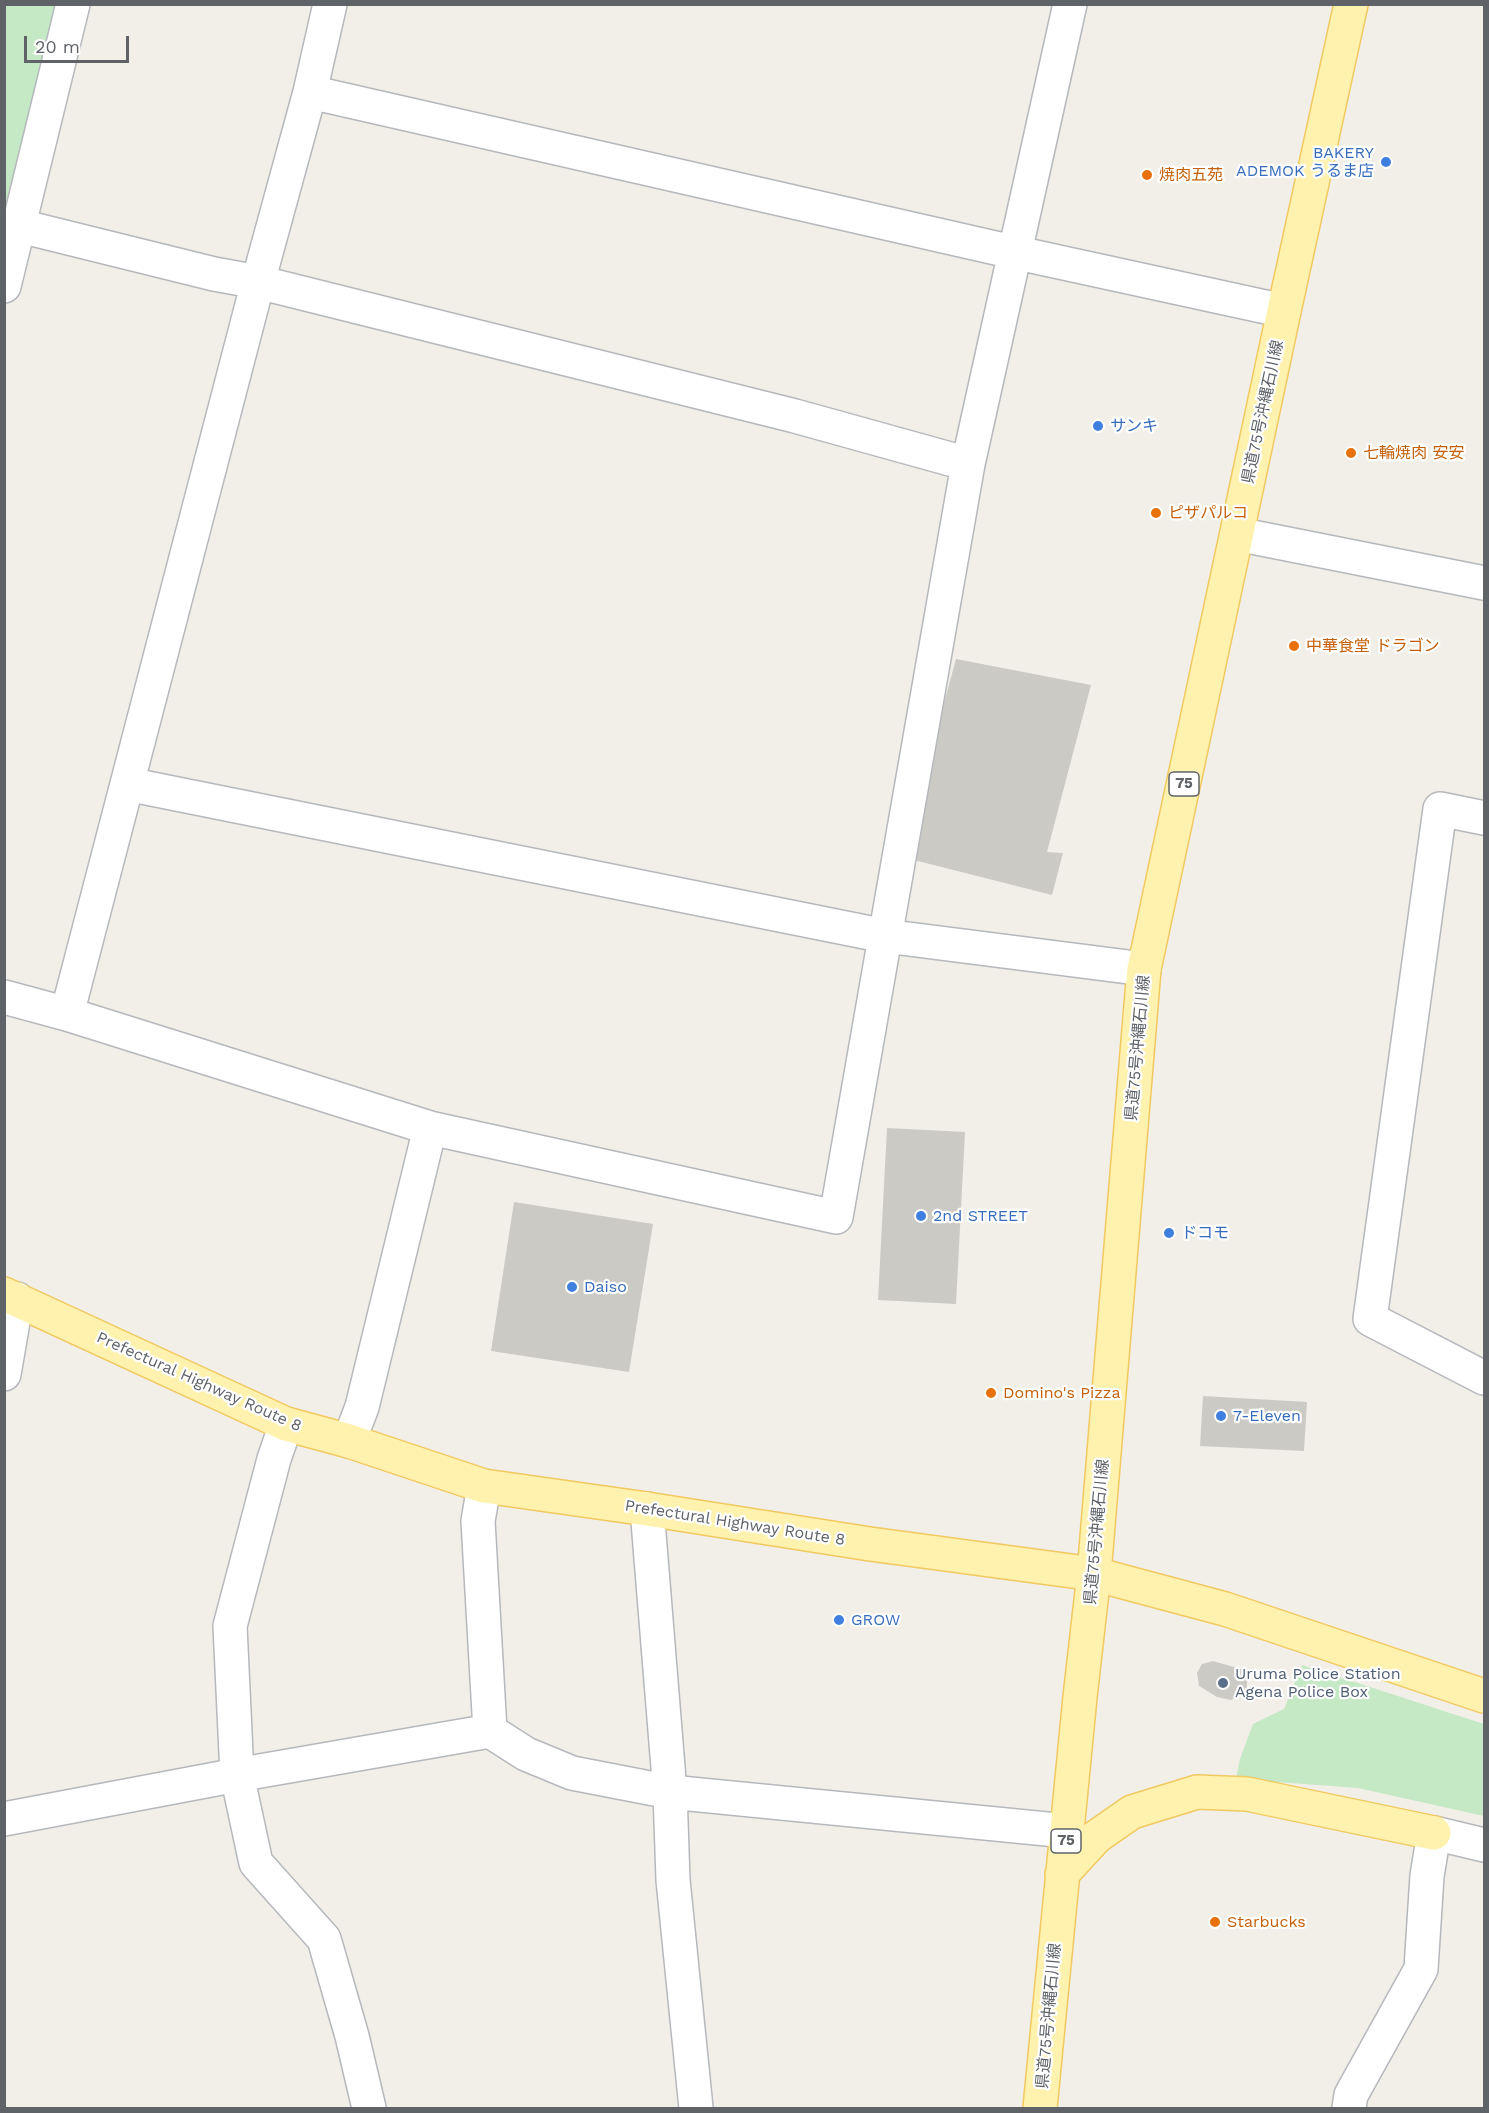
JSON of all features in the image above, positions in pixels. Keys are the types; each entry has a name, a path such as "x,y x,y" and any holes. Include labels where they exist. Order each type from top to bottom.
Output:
{"main road":[{"name":"県道75号沖縄石川線","path":"1040,2109 1094,1574 1144,969 1351,4"},
{"name":"Prefectural Highway Route 8","path":"11,1296 286,1424 349,1441 484,1486 870,1544 1094,1574 1225,1609 1485,1696"},
{"path":"1062,1874 1096,1837 1132,1812 1197,1792 1247,1794 1434,1833"}],"street":[{"path":"67,1014 258,282 310,92 330,4"},
{"path":"4,997 67,1014 430,1128 836,1217 968,464 1013,252 1070,4"},
{"path":"4,286 20,226 70,5"},
{"path":"310,92 1013,252 1284,311"},
{"path":"20,226 214,274 258,282 795,416 968,464"},
{"path":"1237,534 1485,583"},
{"path":"127,784 885,936 1144,969"},
{"path":"1485,818 1440,809 1370,1319 1485,1378"},
{"path":"349,1441 362,1407 430,1128"},
{"path":"4,1374 11,1296"},
{"path":"286,1424 274,1459 230,1626 237,1775 256,1863 324,1939 352,2036 369,2109"},
{"path":"484,1486 478,1521 490,1731"},
{"path":"647,1509 670,1792 673,1880 696,2109"},
{"path":"4,1819 490,1731 526,1754 572,1773 670,1792 1067,1831"},
{"path":"1349,2109 1351,2095 1421,1969 1427,1876 1434,1833 1485,1845"}],"green space":[{"path":"5,5 66,5 5,286"},
{"path":"1302,1665 1484,1724 1484,1816 1358,1788 1236,1779 1240,1759 1253,1724 1284,1709"}],"building":[{"path":"956,659 1091,685 1047,852 1063,853 1052,895 902,857"},
{"name":"2nd STREET","path":"887,1128 965,1132 956,1304 878,1300"},
{"name":"Daiso","path":"514,1202 653,1224 629,1372 491,1351"},
{"path":"1203,1396 1307,1402 1304,1451 1200,1446"},
{"name":"Uruma Police Station Agena Police Box","path":"1213,1661 1244,1670 1247,1693 1231,1700 1217,1697 1199,1686 1197,1673 1202,1664"}],"place":[{"name":"BAKERY ADEMOK うるま店","path":"1386,162"},
{"name":"焼肉五苑","path":"1147,175"},
{"name":"サンキ","path":"1098,426"},
{"name":"七輪焼肉 安安","path":"1351,453"},
{"name":"ピザパルコ","path":"1156,513"},
{"name":"中華食堂 ドラゴン","path":"1294,646"},
{"name":"2nd STREET","path":"921,1216"},
{"name":"ドコモ","path":"1169,1233"},
{"name":"Daiso","path":"572,1287"},
{"name":"Domino's Pizza","path":"991,1393"},
{"name":"7-Eleven","path":"1221,1416"},
{"name":"GROW","path":"839,1620"},
{"name":"Uruma Police Station Agena Police Box","path":"1223,1683"},
{"name":"Starbucks","path":"1215,1922"}]}
